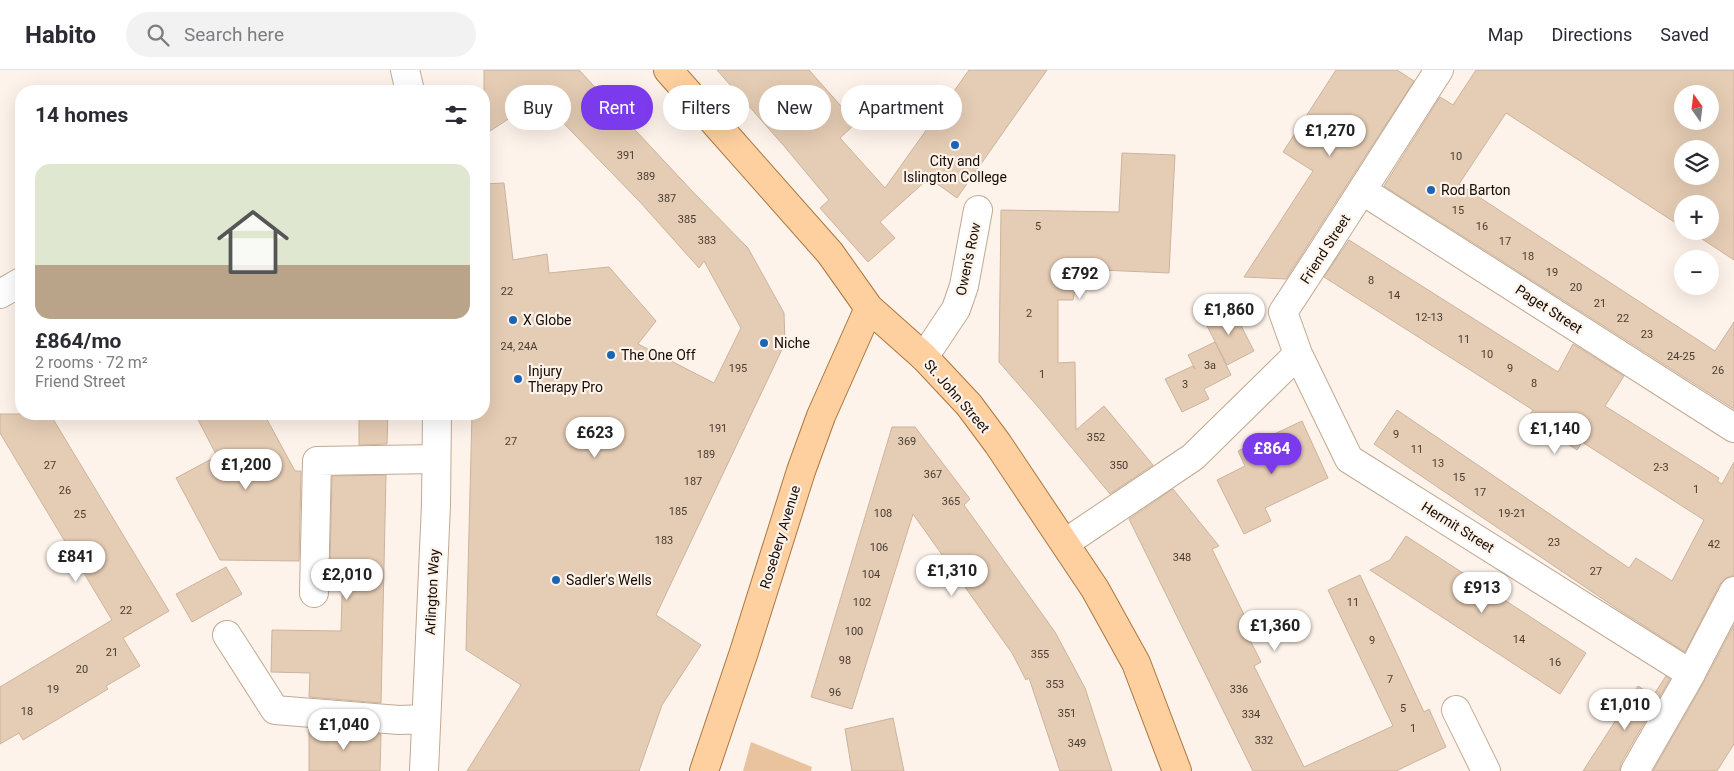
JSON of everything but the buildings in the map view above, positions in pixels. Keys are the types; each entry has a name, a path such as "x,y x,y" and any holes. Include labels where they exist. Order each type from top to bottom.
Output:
{"main road":[{"name":"St. John Street","path":"668,70 830,253 870,308 924,357 969,405 998,444 1095,589 1136,663 1177,771"},
{"name":"Rosebery Avenue","path":"704,771 744,652 801,470 821,416 870,308"}],"street":[{"path":"405,70 409,85"},
{"name":"Friend Street","path":"1298,354 1283,312 1363,191 1439,70"},
{"name":"Paget Street","path":"1363,191 1734,428"},
{"name":"Owen's Row","path":"924,357 956,310 964,286 978,210"},
{"path":"0,294 15,285"},
{"path":"1065,544 1193,458 1298,354"},
{"name":"Hermit Street","path":"1298,354 1350,459 1691,674"},
{"name":"Arlington Way","path":"424,771 436,505 437,420"},
{"path":"314,592 317,461 435,459"},
{"path":"1635,771 1691,674 1734,591"},
{"path":"227,635 275,710 399,720 426,719"},
{"path":"1456,710 1486,771"}],"shaded area":[{"path":"751,742 812,767 811,771 743,771"}],"place":[{"name":"City and Islington College","path":"955,145"},
{"name":"Rod Barton","path":"1431,190"},
{"name":"X Globe","path":"513,320"},
{"name":"Niche","path":"764,343"},
{"name":"The One Off","path":"611,355"},
{"name":"Injury Therapy Pro","path":"518,379"},
{"name":"Sadler's Wells","path":"556,580"}]}
